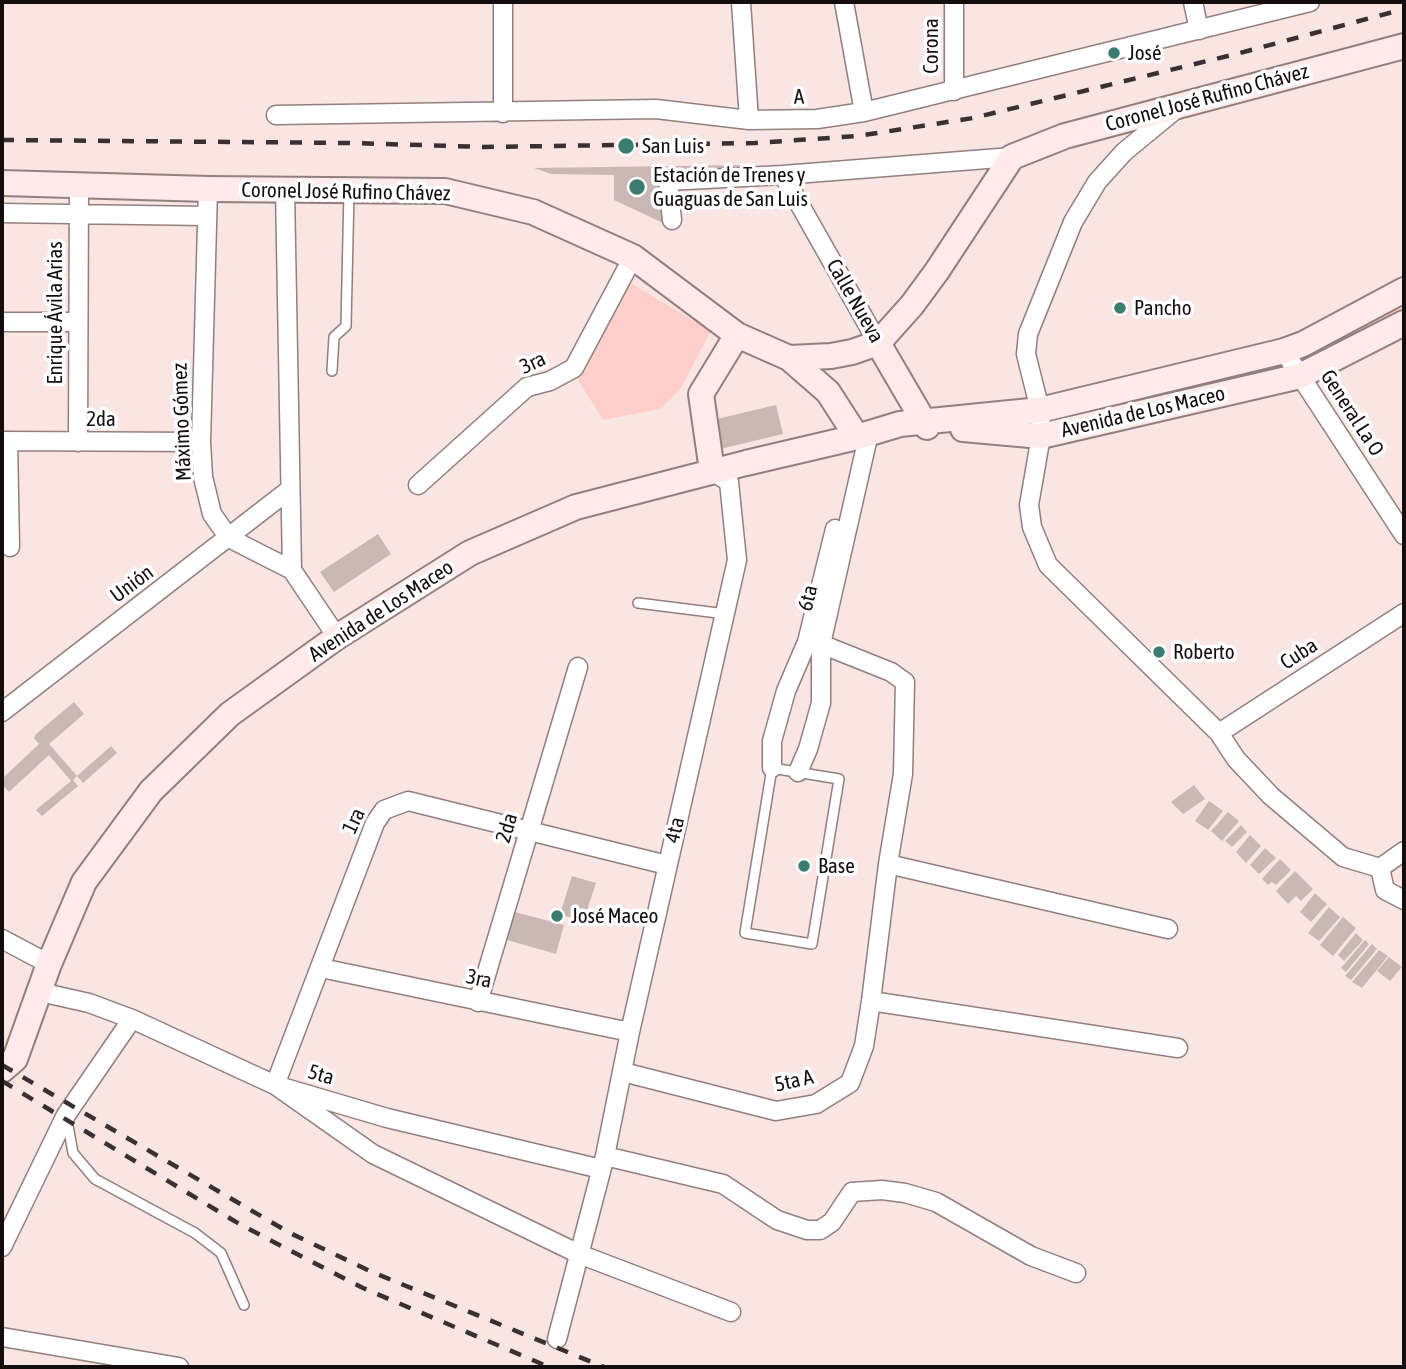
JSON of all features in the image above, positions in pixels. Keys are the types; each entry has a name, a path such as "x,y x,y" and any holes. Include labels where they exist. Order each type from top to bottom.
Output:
{"street":[{"path":"503,2 503,113"},
{"path":"741,2 750,120"},
{"path":"844,2 864,112"},
{"name":"Corona","path":"954,2 954,90"},
{"path":"1193,2 1199,30"},
{"name":"A","path":"276,115 656,109 750,120 817,119 864,112 1310,2"},
{"name":"Coronel José Rufino Chávez","path":"672,220 667,181 1012,157 1065,136 1404,46"},
{"path":"1181,104 1124,152 1097,182 1073,222 1028,334 1026,354 1040,410 1041,436 1029,505 1032,527 1048,565 1219,733 1236,759 1271,796 1343,857 1380,868"},
{"path":"878,343 912,305 1012,157"},
{"name":"Calle Nueva","path":"783,175 925,424"},
{"name":"Coronel José Rufino Chávez","path":"2,183 208,189 444,191 533,212 633,257 737,335 789,358 852,352 878,343"},
{"name":"Enrique Ávila Arias","path":"78,442 79,185"},
{"name":"Máximo Gómez","path":"208,189 205,216 201,442 203,477 212,514 229,538"},
{"path":"285,190 292,570"},
{"path":"2,213 205,216"},
{"name":"3ra","path":"418,485 527,387 550,381 574,368 633,257"},
{"name":"Avenida de Los Maceo","path":"2,1070 15,1059 49,964 85,882 151,791 230,714 337,637 470,553 576,507 712,471 885,429 1040,410 1284,351 1303,344 1403,292"},
{"path":"907,394 901,342 912,305"},
{"path":"2,322 77,322"},
{"name":"Avenida de Los Maceo","path":"925,424 1041,436 1300,376 1404,323"},
{"name":"4ta","path":"557,1339 603,1163 629,1032 737,560 729,482 712,471 701,394 737,335"},
{"name":"General La O","path":"1284,351 1404,535"},
{"path":"789,358 828,392 863,435"},
{"name":"6ta","path":"772,768 772,741 786,691 814,643 863,435"},
{"path":"5,441 10,547"},
{"name":"2da","path":"5,441 201,442"},
{"name":"Unión","path":"2,712 289,490"},
{"path":"229,538 292,570 337,637"},
{"name":"Cuba","path":"1219,733 1404,613"},
{"name":"6ta","path":"798,772 808,749 821,703 814,643"},
{"name":"5ta A","path":"623,1072 776,1111 816,1104 850,1083 863,1046 872,1001 888,864 903,774 905,682 891,672 814,643"},
{"name":"2da","path":"478,1002 578,667"},
{"name":"1ra","path":"275,1085 375,823 384,810 408,801 667,864"},
{"path":"1380,868 1404,851"},
{"path":"888,864 1168,929"},
{"path":"1380,868 1385,890 1404,900"},
{"path":"2,939 49,964"},
{"name":"3ra","path":"320,968 629,1032"},
{"name":"5ta","path":"40,992 89,1003 132,1019 275,1085 387,1118 603,1163 723,1184 777,1220 807,1230 820,1230 832,1222 852,1192 882,1190 936,1202 1031,1256 1076,1273"},
{"path":"872,1001 1178,1048"},
{"path":"2,1247 66,1115 132,1019"},
{"path":"275,1085 373,1154 579,1254 731,1312"},
{"path":"2,1337 179,1367"}],"lane":[{"path":"332,371 334,337 346,326 349,190"},
{"path":"638,603 726,614"},
{"path":"772,768 839,779 812,944 745,933 772,768"},
{"path":"66,1115 73,1153 95,1179 195,1233 221,1253 244,1305"}],"shaded area":[{"path":"627,281 711,331 681,388 660,409 603,420 575,375"},
{"path":"1395,303 1404,304 1404,314 1313,357 1308,352"},
{"path":"1263,367 1266,373 1056,423 1053,418"}],"building":[{"name":"Estación de Trenes y Guaguas de San Luis","path":"744,165 744,173 660,174 663,223 614,200 614,175 551,174 534,168"},
{"path":"776,405 783,434 720,449 713,420"},
{"path":"378,534 391,554 334,592 320,572"},
{"path":"74,702 84,714 49,744 77,776 73,780 78,786 42,816 36,810 71,781 49,755 9,792 2,784 2,779 39,744 34,738 36,734"},
{"path":"111,746 117,753 83,783 77,776"},
{"path":"1194,785 1205,799 1183,814 1171,802"},
{"path":"1209,801 1223,811 1208,830 1195,821"},
{"path":"1228,812 1239,821 1222,841 1211,831"},
{"path":"1241,825 1247,832 1232,847 1225,841"},
{"path":"1250,835 1261,846 1246,863 1236,852"},
{"path":"1265,848 1276,858 1259,874 1250,865"},
{"path":"1280,859 1291,870 1276,885 1272,882 1268,885 1262,879"},
{"path":"1295,871 1313,889 1301,901 1296,896 1288,904 1276,891"},
{"path":"572,876 596,883 583,922 560,914"},
{"path":"1315,893 1327,904 1311,922 1300,912"},
{"path":"1329,907 1340,917 1319,941 1308,933"},
{"path":"515,912 564,925 556,954 507,940"},
{"path":"1343,917 1356,928 1333,956 1320,945"},
{"path":"1356,933 1363,940 1344,961 1338,955"},
{"path":"1365,940 1369,944 1346,972 1341,968"},
{"path":"1372,944 1377,949 1351,980 1345,976"},
{"path":"1379,950 1388,956 1362,988 1352,982"},
{"path":"1389,957 1402,967 1390,981 1377,971"}],"railway":[{"path":"2,140 484,147 755,143 858,136 973,118 1240,53 1404,9"},
{"path":"2,1065 290,1233 372,1272 604,1367"},
{"path":"2,1081 241,1225 363,1288 549,1367"}],"place":[{"name":"José","path":"1114,53"},
{"name":"San Luis","path":"626,146"},
{"name":"Estación de Trenes y Guaguas de San Luis","path":"637,187"},
{"name":"Pancho","path":"1120,308"},
{"name":"Roberto","path":"1159,652"},
{"name":"Base","path":"804,866"},
{"name":"José Maceo","path":"557,916"}]}
